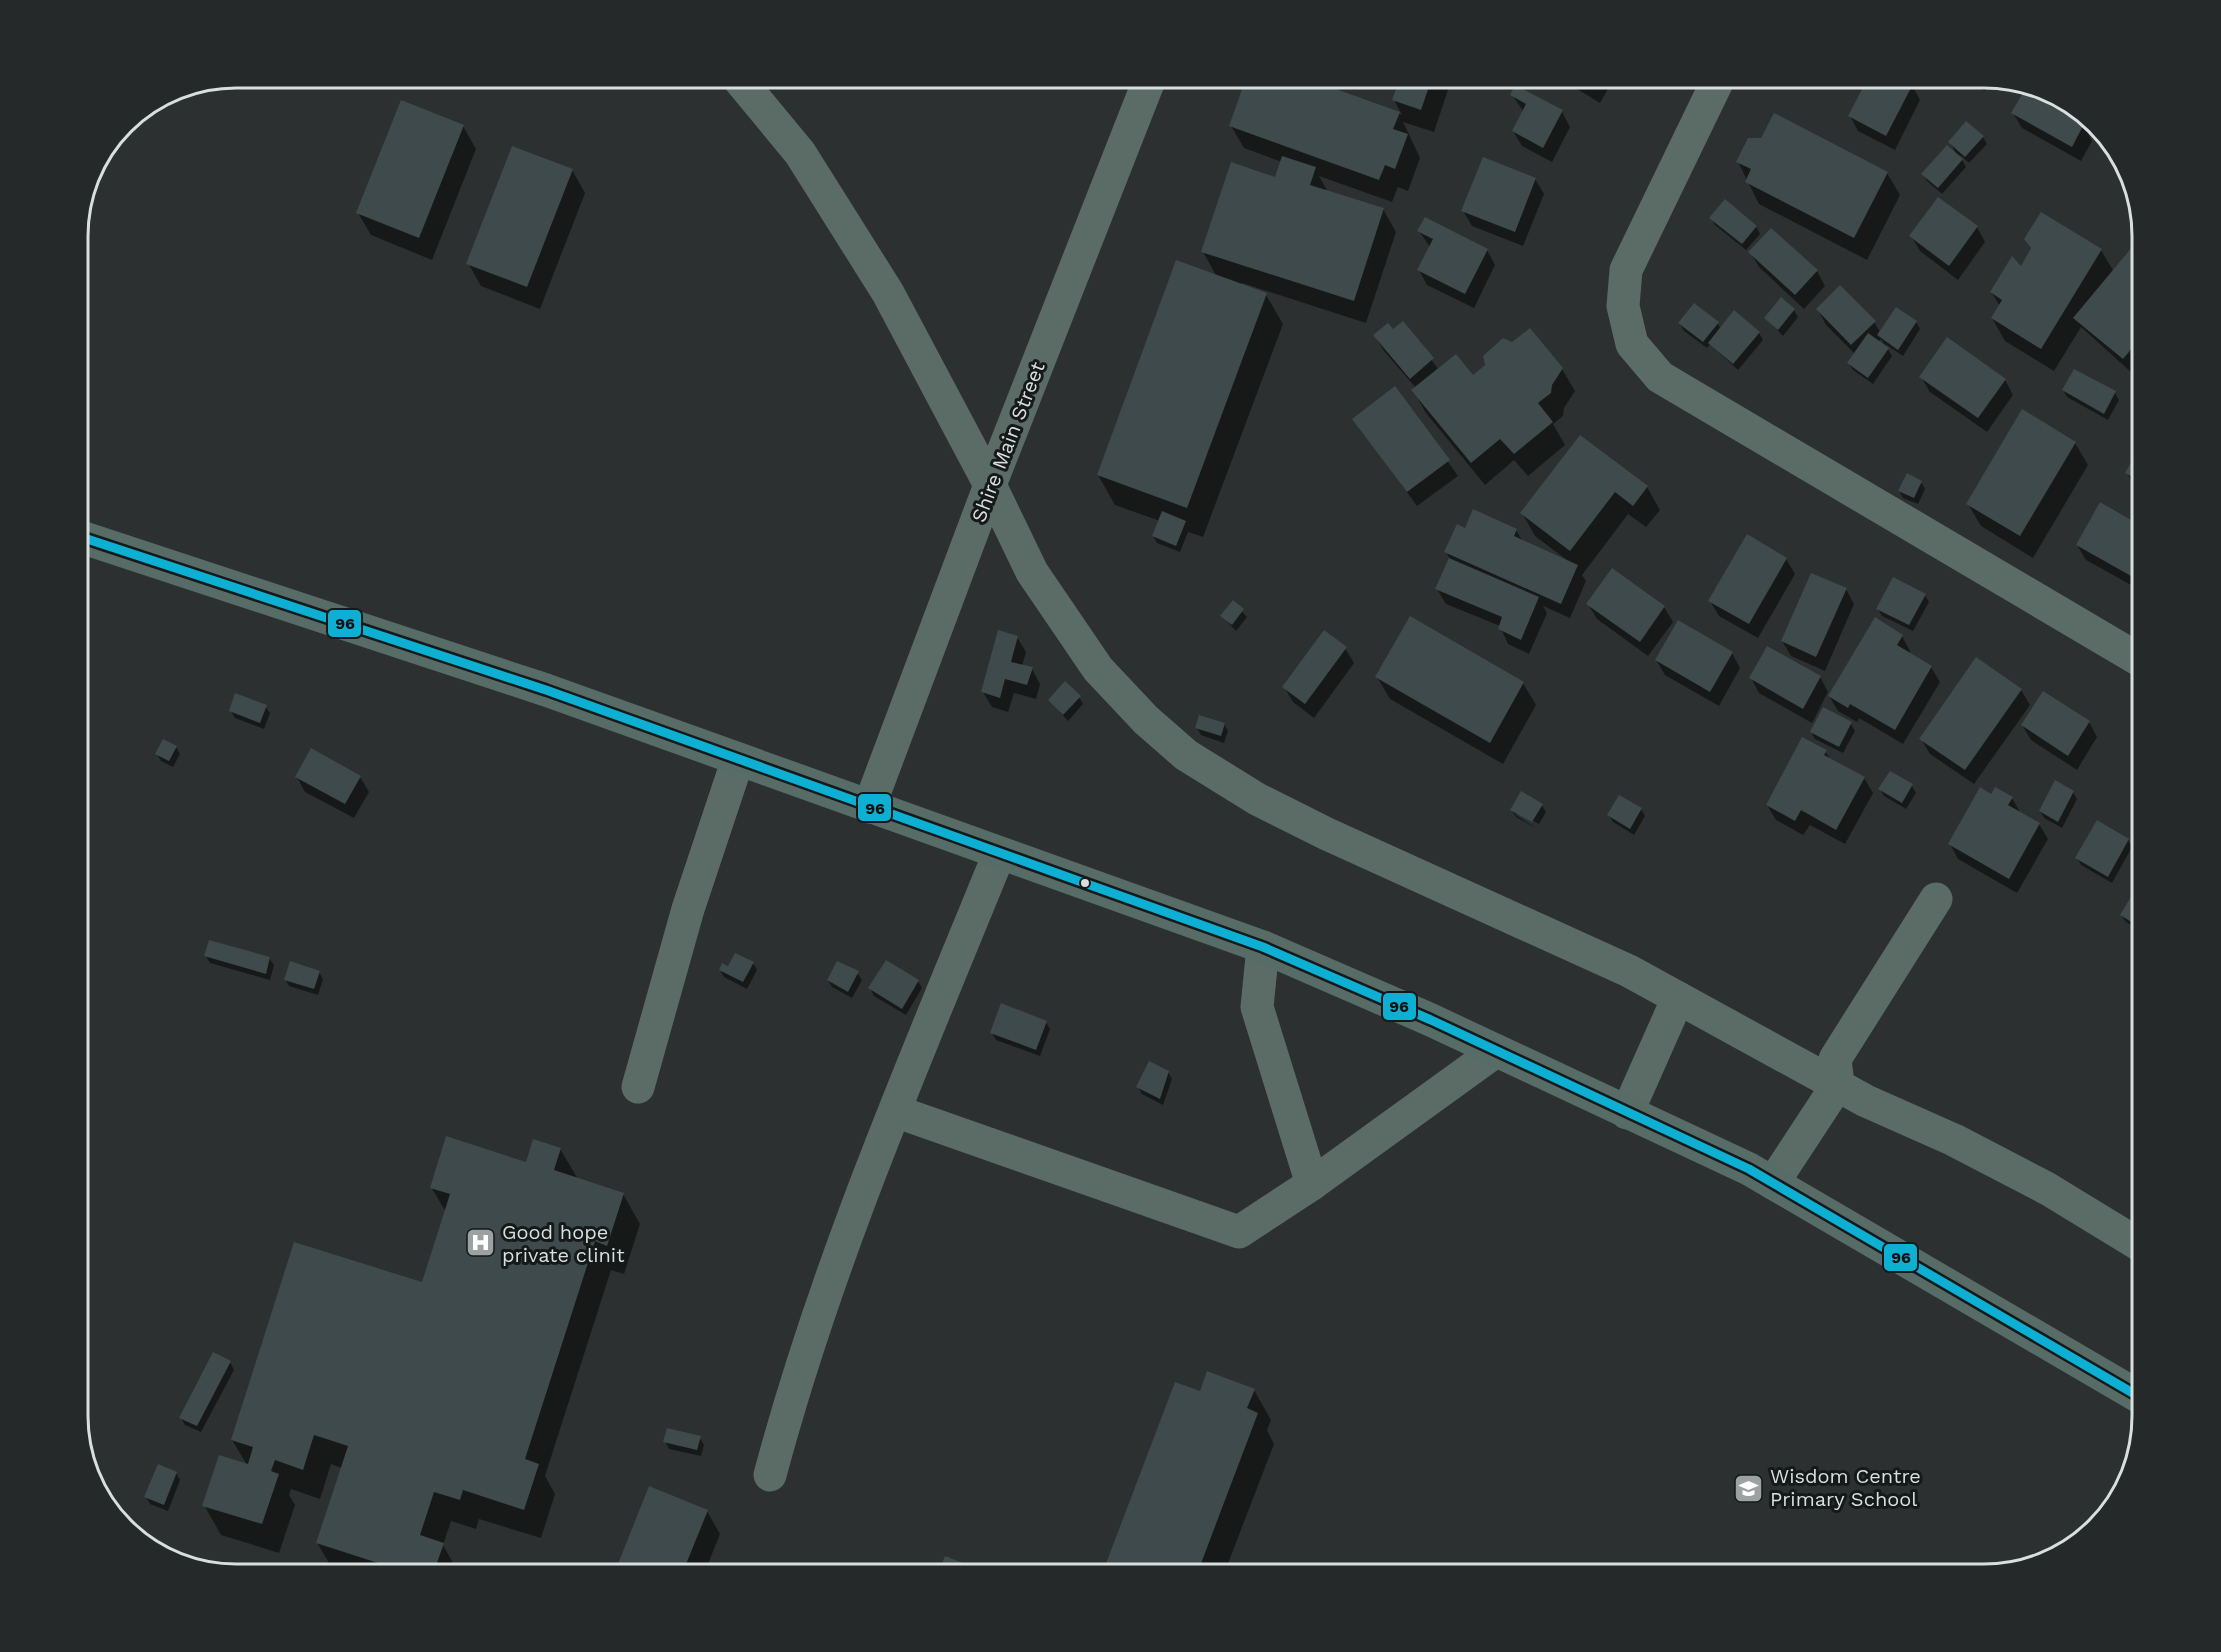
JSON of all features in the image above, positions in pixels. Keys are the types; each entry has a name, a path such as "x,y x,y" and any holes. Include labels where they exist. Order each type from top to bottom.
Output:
{"main road":[{"path":"89,540 535,686 1263,947 1496,1051 1773,1183 2132,1393"}],"street":[{"path":"746,88 800,153 888,293 990,485 1032,572 1098,669 1146,720 1186,755 1257,799 1327,834 1629,971 1866,1101 1954,1140 2049,1189 2132,1240"},
{"name":"Shire Main Street","path":"869,807 990,485 1146,88"},
{"path":"1714,88 1626,270 1623,306 1632,344 1659,377 2132,656"},
{"path":"638,1087 688,909 738,759"},
{"path":"770,1475 801,1362 895,1111 999,854"},
{"path":"1773,1183 1838,1084 1835,1059 1936,899"},
{"path":"1263,947 1257,1007 1312,1184"},
{"path":"1627,1113 1678,998"},
{"path":"895,1111 1239,1232 1312,1184 1496,1051"}],"building":[{"path":"1242,88 1333,88 1400,112 1393,129 1408,134 1395,169 1385,165 1379,180 1229,126"},
{"path":"1396,88 1429,88 1421,110 1392,100"},
{"path":"1514,88 1521,88 1563,110 1543,148 1512,131 1526,104 1510,95"},
{"path":"1863,88 1911,88 1886,136 1848,116"},
{"path":"2023,93 2038,99 2083,126 2072,147 2011,113"},
{"path":"401,100 464,125 419,238 356,213"},
{"path":"1774,113 1888,172 1854,238 1745,182 1751,169 1736,162 1748,138 1761,138"},
{"path":"1966,121 1984,136 1965,157 1948,142"},
{"path":"1947,145 1963,159 1938,188 1921,174"},
{"path":"512,146 573,169 527,287 466,264"},
{"path":"1282,156 1316,167 1310,185 1384,208 1354,301 1201,252 1231,162 1275,177"},
{"path":"1483,157 1536,178 1515,232 1461,211"},
{"path":"1938,197 1978,226 1949,266 1909,236"},
{"path":"1725,199 1757,226 1742,244 1709,218"},
{"path":"2041,212 2102,249 2041,349 1991,318 2002,300 1990,292 2012,256 2021,266 2031,248 2024,239"},
{"path":"1425,217 1488,249 1465,294 1417,270 1433,239 1417,231"},
{"path":"1771,228 1818,270 1795,295 1748,252"},
{"path":"2132,247 2132,348 2123,359 2073,318"},
{"path":"1176,260 1267,293 1187,508 1097,475"},
{"path":"1840,285 1876,321 1851,345 1816,309"},
{"path":"1781,297 1795,309 1778,330 1764,318"},
{"path":"1694,303 1719,322 1703,342 1678,323"},
{"path":"1896,307 1917,321 1898,350 1877,335"},
{"path":"1734,310 1760,332 1733,364 1708,343"},
{"path":"1403,321 1434,358 1410,379 1373,335 1388,323 1393,329"},
{"path":"1530,328 1563,368 1552,385 1551,393 1538,403 1553,422 1514,454 1500,439 1471,463 1411,390 1456,354 1473,375 1485,365 1483,356 1503,338 1512,342"},
{"path":"1868,333 1889,348 1868,378 1847,363"},
{"path":"1947,337 2006,379 1978,418 1919,377"},
{"path":"2074,369 2116,391 2104,414 2062,390"},
{"path":"1395,386 1450,460 1407,492 1352,419"},
{"path":"2022,409 2076,442 2020,536 1966,504"},
{"path":"1580,435 1648,486 1633,506 1615,492 1570,551 1520,513"},
{"path":"2132,461 2132,477 2125,473"},
{"path":"1907,473 1922,481 1914,498 1898,491"},
{"path":"2100,502 2132,521 2132,574 2131,576 2076,545"},
{"path":"1473,509 1517,529 1514,536 1578,565 1561,604 1444,552 1457,524 1465,528"},
{"path":"1162,511 1186,521 1176,546 1152,536"},
{"path":"1747,534 1787,558 1749,624 1708,601"},
{"path":"1449,558 1539,597 1521,640 1498,629 1502,617 1435,589"},
{"path":"1612,568 1665,606 1640,642 1586,604"},
{"path":"1811,573 1847,588 1816,657 1781,641"},
{"path":"1893,577 1926,594 1909,625 1876,609"},
{"path":"1233,600 1244,609 1232,625 1220,616"},
{"path":"1410,616 1524,682 1490,743 1375,677"},
{"path":"1875,617 1903,635 1897,645 1932,666 1895,730 1850,704 1848,708 1828,696"},
{"path":"1678,620 1733,652 1710,692 1655,660"},
{"path":"998,630 1018,636 1011,662 1033,667 1027,685 1005,679 1000,698 981,692"},
{"path":"1324,630 1347,647 1305,704 1282,687"},
{"path":"1767,646 1821,676 1803,709 1749,678"},
{"path":"1976,657 2022,689 1965,770 1919,739"},
{"path":"1065,681 1081,696 1063,715 1048,700"},
{"path":"2043,691 2090,721 2068,756 2021,725"},
{"path":"235,693 267,705 260,723 229,711"},
{"path":"1823,707 1852,722 1839,747 1810,732"},
{"path":"1199,715 1225,723 1221,736 1195,728"},
{"path":"1802,737 1827,750 1824,755 1865,777 1836,830 1801,810 1795,821 1766,805"},
{"path":"163,739 177,746 169,761 155,754"},
{"path":"311,748 361,776 345,804 295,777"},
{"path":"1890,771 1913,784 1902,803 1878,789"},
{"path":"2055,780 2074,791 2058,822 2039,811"},
{"path":"1980,787 1991,794 1995,787 2013,797 2008,805 2040,823 2009,879 1948,844"},
{"path":"1521,791 1543,804 1532,822 1510,810"},
{"path":"1619,795 1642,808 1630,829 1607,815"},
{"path":"2097,820 2129,839 2108,877 2075,858"},
{"path":"2132,895 2132,922 2120,915"},
{"path":"209,940 270,957 266,974 204,956"},
{"path":"735,953 754,962 743,982 719,970 722,963 728,966"},
{"path":"886,960 919,980 902,1009 868,988"},
{"path":"290,961 320,971 314,989 284,980"},
{"path":"837,961 859,971 848,992 827,980"},
{"path":"1001,1003 1047,1021 1036,1050 990,1033"},
{"path":"1149,1061 1169,1071 1160,1099 1136,1087"},
{"path":"446,1136 526,1162 533,1139 561,1148 554,1170 624,1193 607,1246 595,1241 525,1459 539,1464 524,1510 463,1490 460,1500 434,1492 420,1535 444,1543 437,1564 381,1564 316,1543 348,1446 314,1435 303,1470 275,1460 271,1471 279,1474 262,1524 202,1506 219,1455 248,1464 253,1447 231,1440 294,1242 422,1282 450,1194 430,1188"},
{"path":"213,1352 231,1361 197,1426 179,1418"},
{"path":"1207,1371 1255,1389 1247,1408 1258,1413 1201,1564 1106,1564 1175,1382 1200,1391"},
{"path":"667,1428 701,1436 697,1450 663,1442"},
{"path":"158,1464 177,1472 164,1505 144,1497"},
{"path":"649,1486 708,1510 686,1564 618,1564"},
{"path":"945,1556 965,1564 942,1564"}],"transit line":[{"name":"96","path":"89,540 546,690 1263,947 1431,1020 1749,1169 2132,1393"}],"place":[{"name":"Good hope private clinit","path":"481,1243"},
{"name":"Wisdom Centre Primary School","path":"1749,1488"}]}
